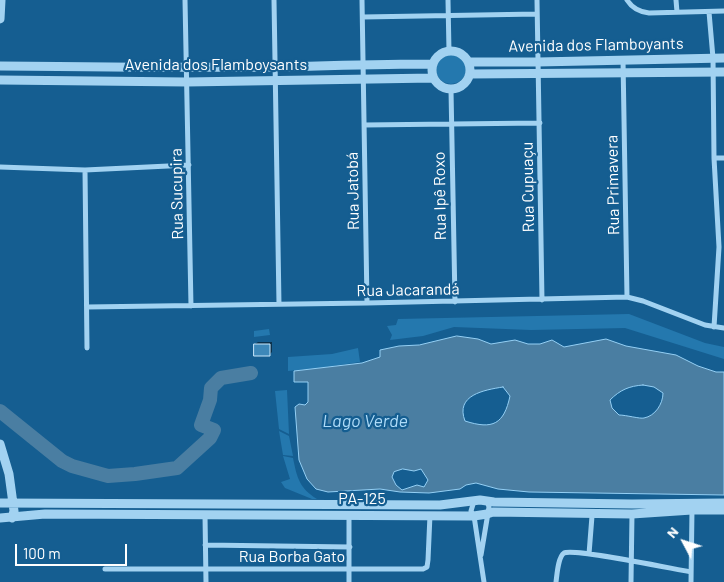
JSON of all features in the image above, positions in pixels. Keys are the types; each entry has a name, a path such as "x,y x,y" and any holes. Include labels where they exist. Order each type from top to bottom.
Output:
{"street":[{"path":"0,19 1,0"},
{"name":"Rua Sucupira","path":"185,0 191,306"},
{"path":"274,0 279,304"},
{"path":"362,0 364,64"},
{"path":"448,0 449,50"},
{"path":"537,0 538,62"},
{"path":"627,0 632,7 642,12 724,11"},
{"path":"676,0 677,12"},
{"path":"709,12 713,58 714,158 721,247 714,327"},
{"path":"363,17 537,14"},
{"path":"449,50 461,53 469,62 470,74 463,85 451,90 437,84 433,78 432,64 442,53 449,50"},
{"name":"Avenida dos Flamboyants","path":"469,62 724,58"},
{"name":"Rua Primavera","path":"624,60 627,297"},
{"name":"Rua Cupuaçu","path":"538,62 542,300"},
{"name":"Rua Jatobá","path":"364,64 367,304"},
{"name":"Avenida dos Flamboysants","path":"0,66 187,68 432,64"},
{"name":"Avenida dos Flamboyants","path":"470,74 539,75 724,72"},
{"name":"Avenida dos Flamboysants","path":"0,80 188,82 433,78"},
{"name":"Rua Ipê Roxo","path":"451,90 455,302"},
{"path":"364,125 540,123"},
{"path":"714,158 724,158"},
{"path":"0,167 85,170 189,165"},
{"path":"85,170 87,348"},
{"name":"Rua Jacarandá","path":"87,306 367,304 627,297 643,301 705,325 724,328"},
{"path":"0,447 9,474 14,511 12,518"},
{"path":"481,555 489,507 487,500"},
{"name":"PA-125","path":"0,503 44,505 440,505 487,500 494,502 632,504 724,503"},
{"path":"474,501 471,508 481,555 484,582"},
{"path":"691,582 692,510"},
{"name":"PA-125","path":"0,518 45,514 474,516 493,512 632,514 724,510"},
{"path":"349,514 349,582"},
{"path":"631,582 632,514"},
{"path":"205,515 206,582"},
{"name":"Rua Borba Gato","path":"105,569 423,569 427,567 430,515"},
{"path":"589,554 592,516"},
{"path":"205,545 350,546"},
{"path":"556,582 563,554 567,552 589,554 691,572"}],"shaded area":[{"path":"451,54 457,55 465,63 465,75 457,83 451,84 445,83 437,75 436,69 437,63 445,55"},
{"path":"629,314 705,343 724,347 724,359 625,328 531,330 454,327 423,336 390,340 392,335 387,326 396,325 398,319"},
{"path":"269,329 270,335 254,337 254,331"},
{"path":"358,348 360,362 288,371 288,357 332,354"},
{"path":"287,390 289,434 279,429 275,391"},
{"path":"279,431 289,436 293,456 283,455"},
{"path":"283,456 293,458 300,482 306,491 317,499 312,499 285,488 281,482 290,479"}],"water":[{"name":"Lago Verde","path":"457,336 478,339 491,344 515,340 528,344 540,344 552,340 564,347 606,339 626,346 676,355 698,366 716,372 724,372 724,495 529,492 498,489 476,483 466,485 460,489 429,493 380,489 328,492 316,489 307,479 299,460 295,407 299,404 305,405 308,402 308,382 294,382 294,371 362,363 380,357 380,350 399,346 419,345","holes":["633,386 654,387 663,393 660,405 652,415 642,418 619,415 612,408 610,400 617,394","503,387 510,396 501,419 483,425 465,421 463,412 464,405 468,400 473,395","403,469 414,471 421,469 428,480 424,487 417,485 402,490 396,485 392,477 394,472"]}],"building":[{"path":"254,344 270,344 270,356 254,356"}],"waterway":[{"path":"0,411 62,461 72,466 108,476 177,468 210,438 214,430 201,425 210,400 211,388 221,378 251,373"}]}
